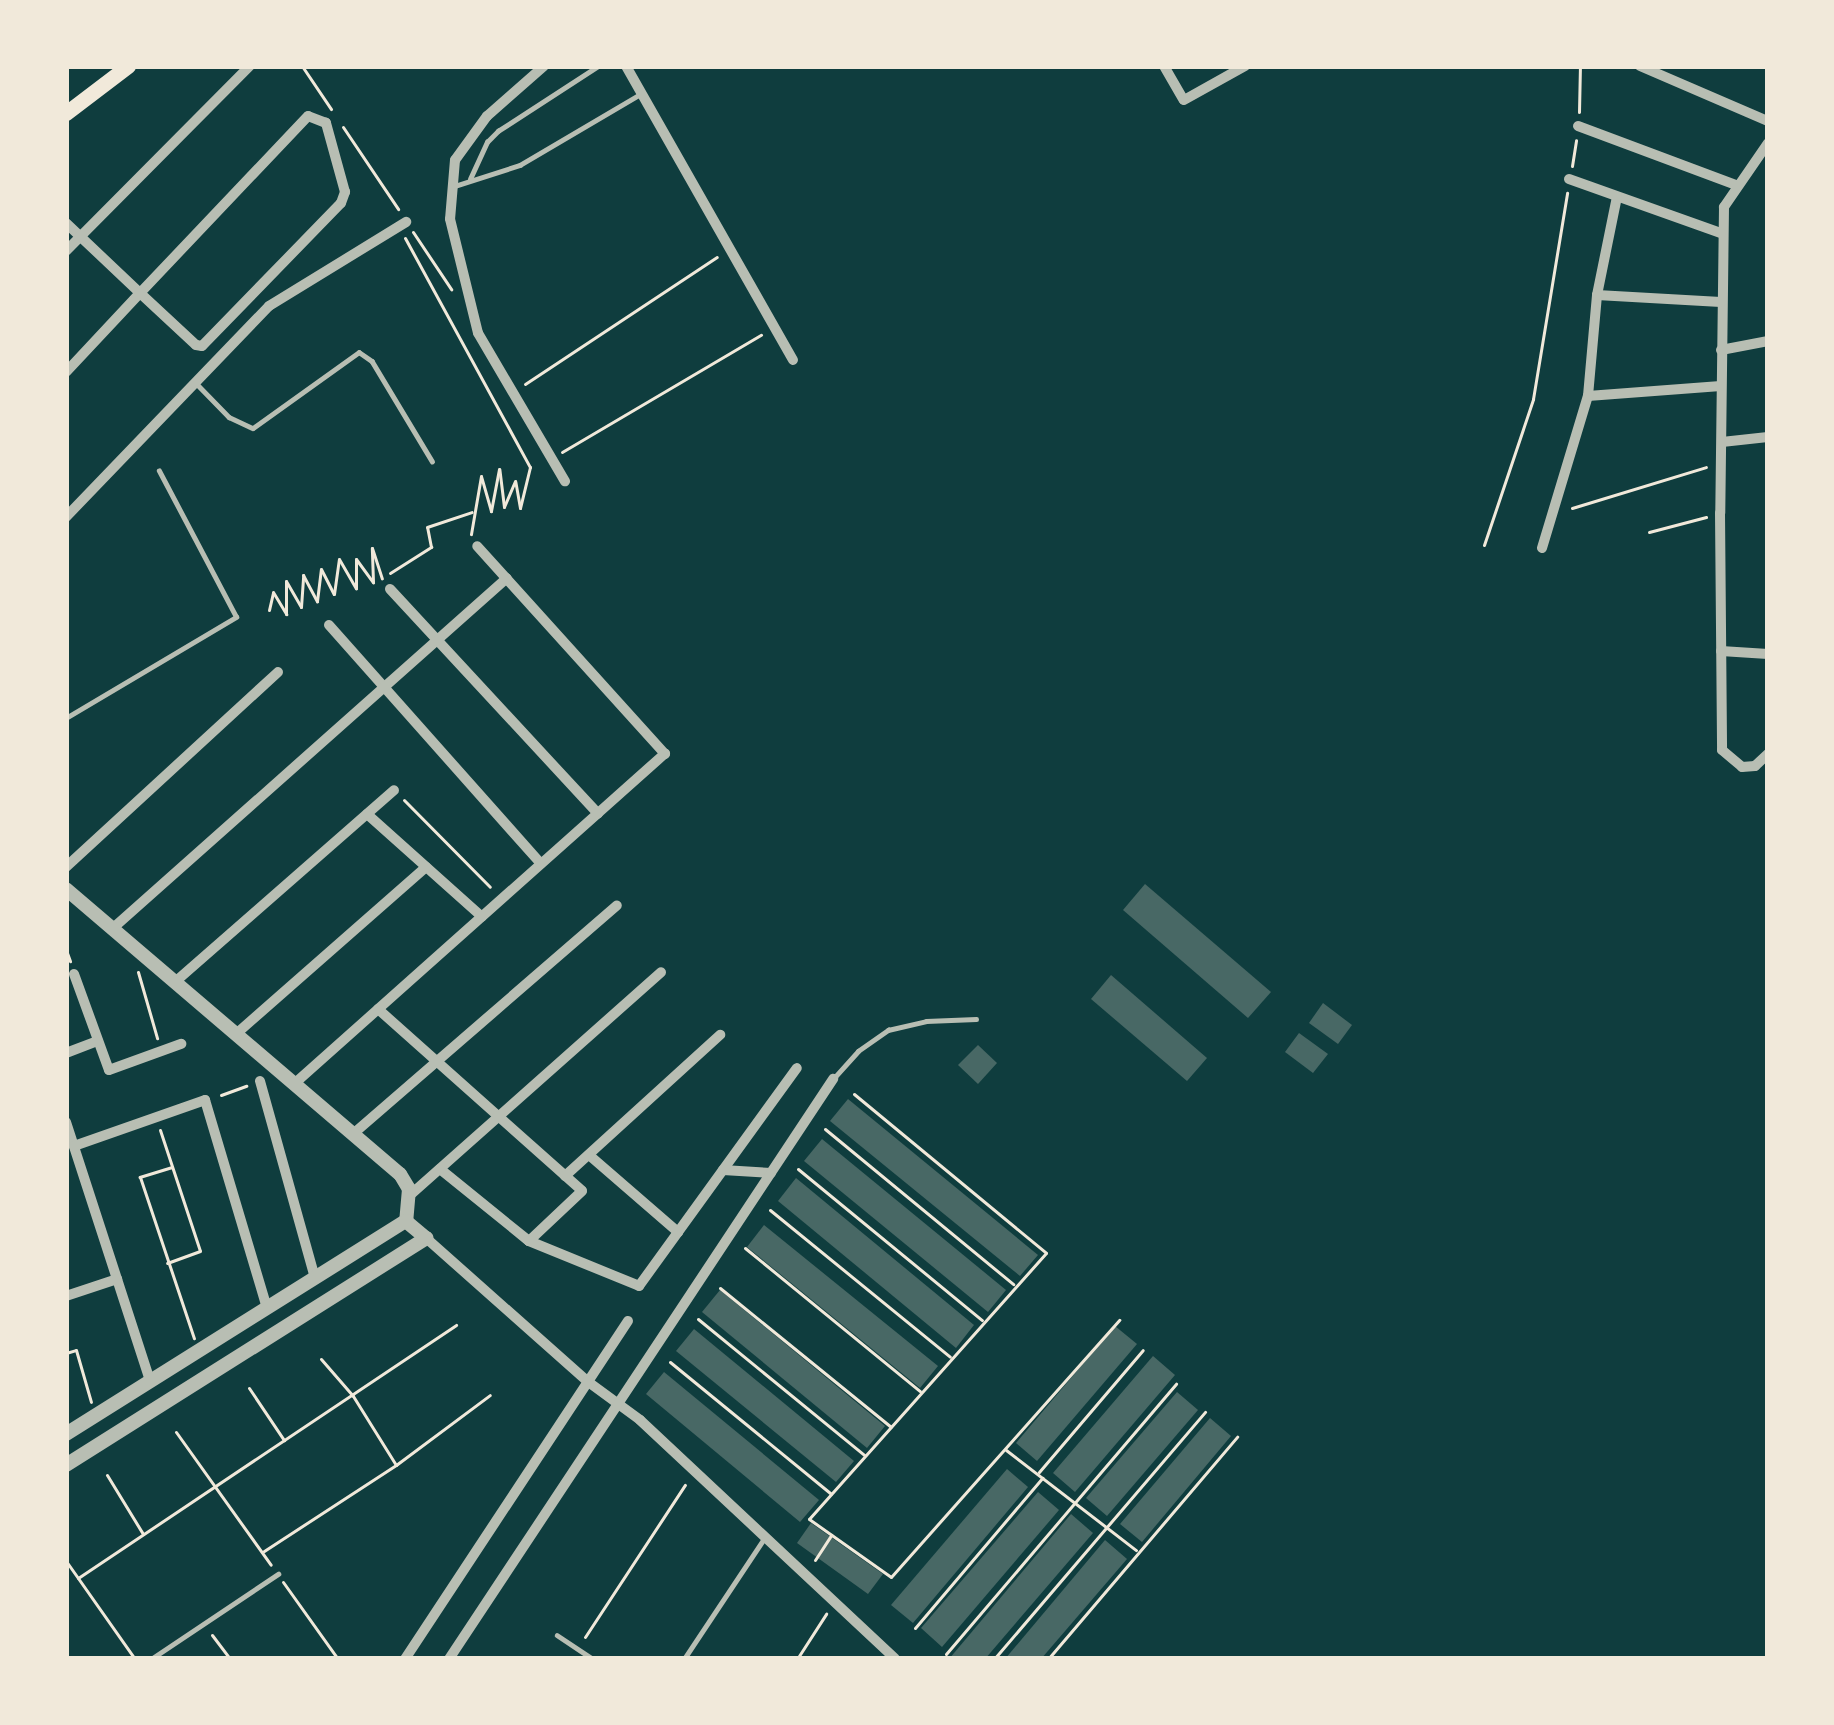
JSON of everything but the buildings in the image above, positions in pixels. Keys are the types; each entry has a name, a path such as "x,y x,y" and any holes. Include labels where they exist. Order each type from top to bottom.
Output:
{"main road":[{"path":"66,113 121,68"}],"street":[{"path":"66,251 250,66"},
{"path":"544,66 511,92 455,160 450,188 455,256 478,333 565,481"},
{"path":"626,66 793,360"},
{"path":"1163,66 1184,100 1245,66"},
{"path":"1640,66 1768,121"},
{"path":"66,223 140,293 196,345 208,343 341,202 345,192 326,123 308,116 140,293 66,372"},
{"path":"1578,126 1736,185"},
{"path":"1768,142 1763,158 1736,185 1724,207 1720,513 1721,750 1732,762 1755,766 1768,754"},
{"path":"1569,179 1721,233"},
{"path":"1542,548 1588,396 1597,296 1617,197"},
{"path":"66,518 269,306 402,224"},
{"path":"1597,296 1721,302"},
{"path":"1721,350 1768,341"},
{"path":"1588,396 1721,386"},
{"path":"1722,442 1768,437"},
{"path":"294,1084 665,754 477,546"},
{"path":"112,928 507,578"},
{"path":"390,589 598,814"},
{"path":"329,625 541,864"},
{"path":"1721,651 1768,654"},
{"path":"66,867 278,672"},
{"path":"175,982 394,790"},
{"path":"367,814 482,916"},
{"path":"236,1034 426,866"},
{"path":"66,890 400,1174 409,1196 406,1221"},
{"path":"353,1134 617,904"},
{"path":"409,1196 661,972"},
{"path":"74,974 109,1070 181,1044"},
{"path":"378,1009 582,1191 529,1241"},
{"path":"565,1176 720,1035"},
{"path":"66,1053 98,1041"},
{"path":"440,1169 529,1241 639,1286 797,1068"},
{"path":"449,1659 835,1075"},
{"path":"260,1081 315,1278"},
{"path":"74,1146 205,1100 267,1308"},
{"path":"66,1122 150,1381"},
{"path":"589,1155 678,1232"},
{"path":"723,1170 771,1173"},
{"path":"66,1434 406,1221"},
{"path":"406,1221 587,1382 619,1402 895,1659"},
{"path":"66,1465 426,1238"},
{"path":"66,1296 117,1280"},
{"path":"405,1659 628,1321"}],"lane":[{"path":"470,179 487,142 598,66"},
{"path":"511,92 526,112"},
{"path":"450,188 520,165 642,93"},
{"path":"196,382 229,417 253,428 359,352 372,361 432,461"},
{"path":"66,718 236,616 159,471"},
{"path":"835,1075 888,1030 926,1021 976,1019"},
{"path":"683,1659 765,1537"},
{"path":"151,1659 278,1574"},
{"path":"557,1635 593,1659"}],"path":[{"path":"302,66 402,224 458,301"},
{"path":"1484,545 1533,400 1578,126 1580,66"},
{"path":"402,224 530,467 520,508 515,481 505,507 499,469 491,511 481,476 471,538 477,546"},
{"path":"513,392 729,250"},
{"path":"550,459 773,328"},
{"path":"1553,513 1722,462"},
{"path":"269,610 273,592 286,614 286,580 301,607 303,575 316,601 321,569 334,594 339,560 356,588 356,559 373,582 372,548 382,578 431,547 427,527 474,512"},
{"path":"1648,532 1720,513"},
{"path":"394,790 502,899"},
{"path":"130,944 160,1051"},
{"path":"205,1100 260,1081"},
{"path":"854,1094 1046,1253 809,1519 891,1577 1119,1320"},
{"path":"155,1118 200,1251 167,1262"},
{"path":"824,1129 1016,1286"},
{"path":"172,1167 140,1177 198,1351"},
{"path":"798,1169 985,1322"},
{"path":"770,1210 952,1359"},
{"path":"746,1248 922,1392"},
{"path":"720,1288 890,1427"},
{"path":"698,1319 865,1456"},
{"path":"78,1578 457,1324"},
{"path":"66,1353 76,1350 96,1415"},
{"path":"915,1628 1143,1350"},
{"path":"321,1359 353,1396 396,1466"},
{"path":"670,1362 831,1494"},
{"path":"946,1654 1175,1384"},
{"path":"249,1388 284,1442"},
{"path":"262,1552 396,1466 490,1395"},
{"path":"994,1659 1204,1412"},
{"path":"176,1432 338,1659"},
{"path":"1048,1659 1237,1437"},
{"path":"1005,1449 1139,1552"},
{"path":"578,1648 694,1471"},
{"path":"106,1475 143,1534"},
{"path":"810,1567 831,1535"},
{"path":"66,1561 135,1659"},
{"path":"796,1659 834,1602"},
{"path":"203,1624 230,1659"}]}
